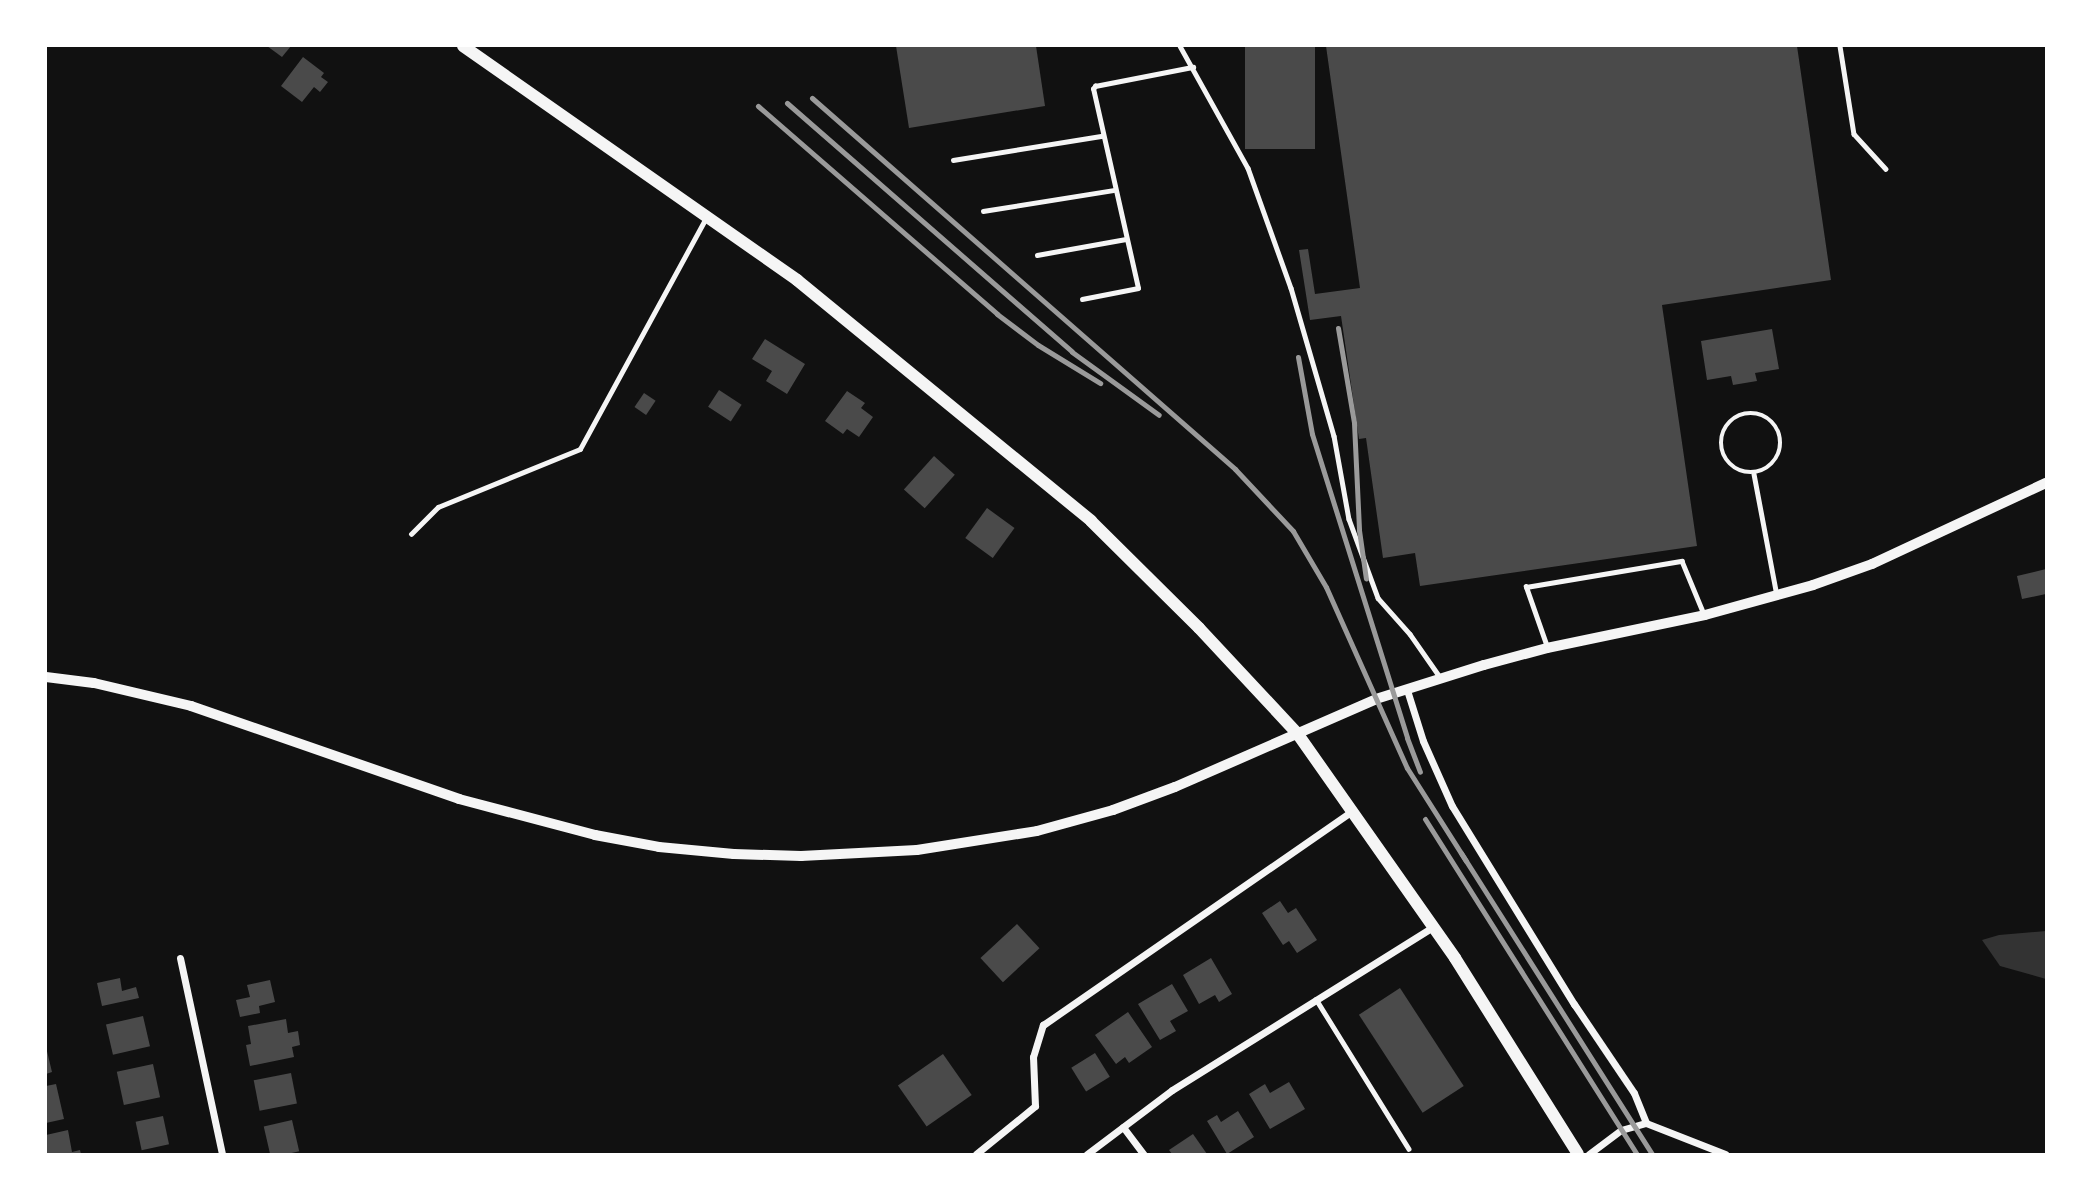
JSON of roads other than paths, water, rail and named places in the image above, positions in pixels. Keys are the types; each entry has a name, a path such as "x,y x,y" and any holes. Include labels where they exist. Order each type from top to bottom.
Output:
{"main road":[{"path":"463,46 797,280 1091,521 1199,628 1297,733 1433,927 1578,1154"}],"street":[{"path":"46,677 94,683 191,706 523,818 659,847 801,856 892,852 976,843 1037,831 1113,810 1175,788 1376,699 1547,648 1777,597 1872,564 2046,483"},
{"path":"1407,690 1423,741 1452,806 1574,1004 1634,1093 1646,1123"},
{"path":"976,1154 1035,1107 1033,1057 1043,1025 1351,812"},
{"path":"1087,1154 1171,1090 1433,927"},
{"path":"180,958 222,1154"},
{"path":"1589,1154 1621,1130 1646,1123 1725,1154"},
{"path":"1123,1127 1143,1154"}],"lane":[{"path":"1181,46 1248,168 1291,288 1334,436 1349,519 1378,598 1410,634 1441,678"},
{"path":"1840,46 1854,135 1886,169"},
{"path":"1082,299 1138,288 1093,89 1095,86 1192,67"},
{"path":"953,160 1102,136"},
{"path":"984,211 1114,190"},
{"path":"411,534 438,507 580,449 707,217"},
{"path":"1037,255 1126,239"},
{"path":"1753,413 1771,421 1781,438 1781,448 1772,466 1754,474 1734,469 1722,453 1721,444 1722,434 1734,418 1753,413"},
{"path":"1754,474 1777,597"},
{"path":"1547,648 1527,587 1682,561 1705,615"},
{"path":"1316,998 1409,1149"}],"railway":[{"path":"812,98 1235,469 1293,531 1326,587 1407,768 1466,861"},
{"path":"787,103 1072,352 1159,415"},
{"path":"758,106 997,314 1038,345 1100,383"},
{"path":"1338,328 1354,423 1359,530 1366,579"},
{"path":"1298,357 1312,434 1420,772"},
{"path":"1425,819 1637,1154"},
{"path":"1461,853 1652,1154"}]}
